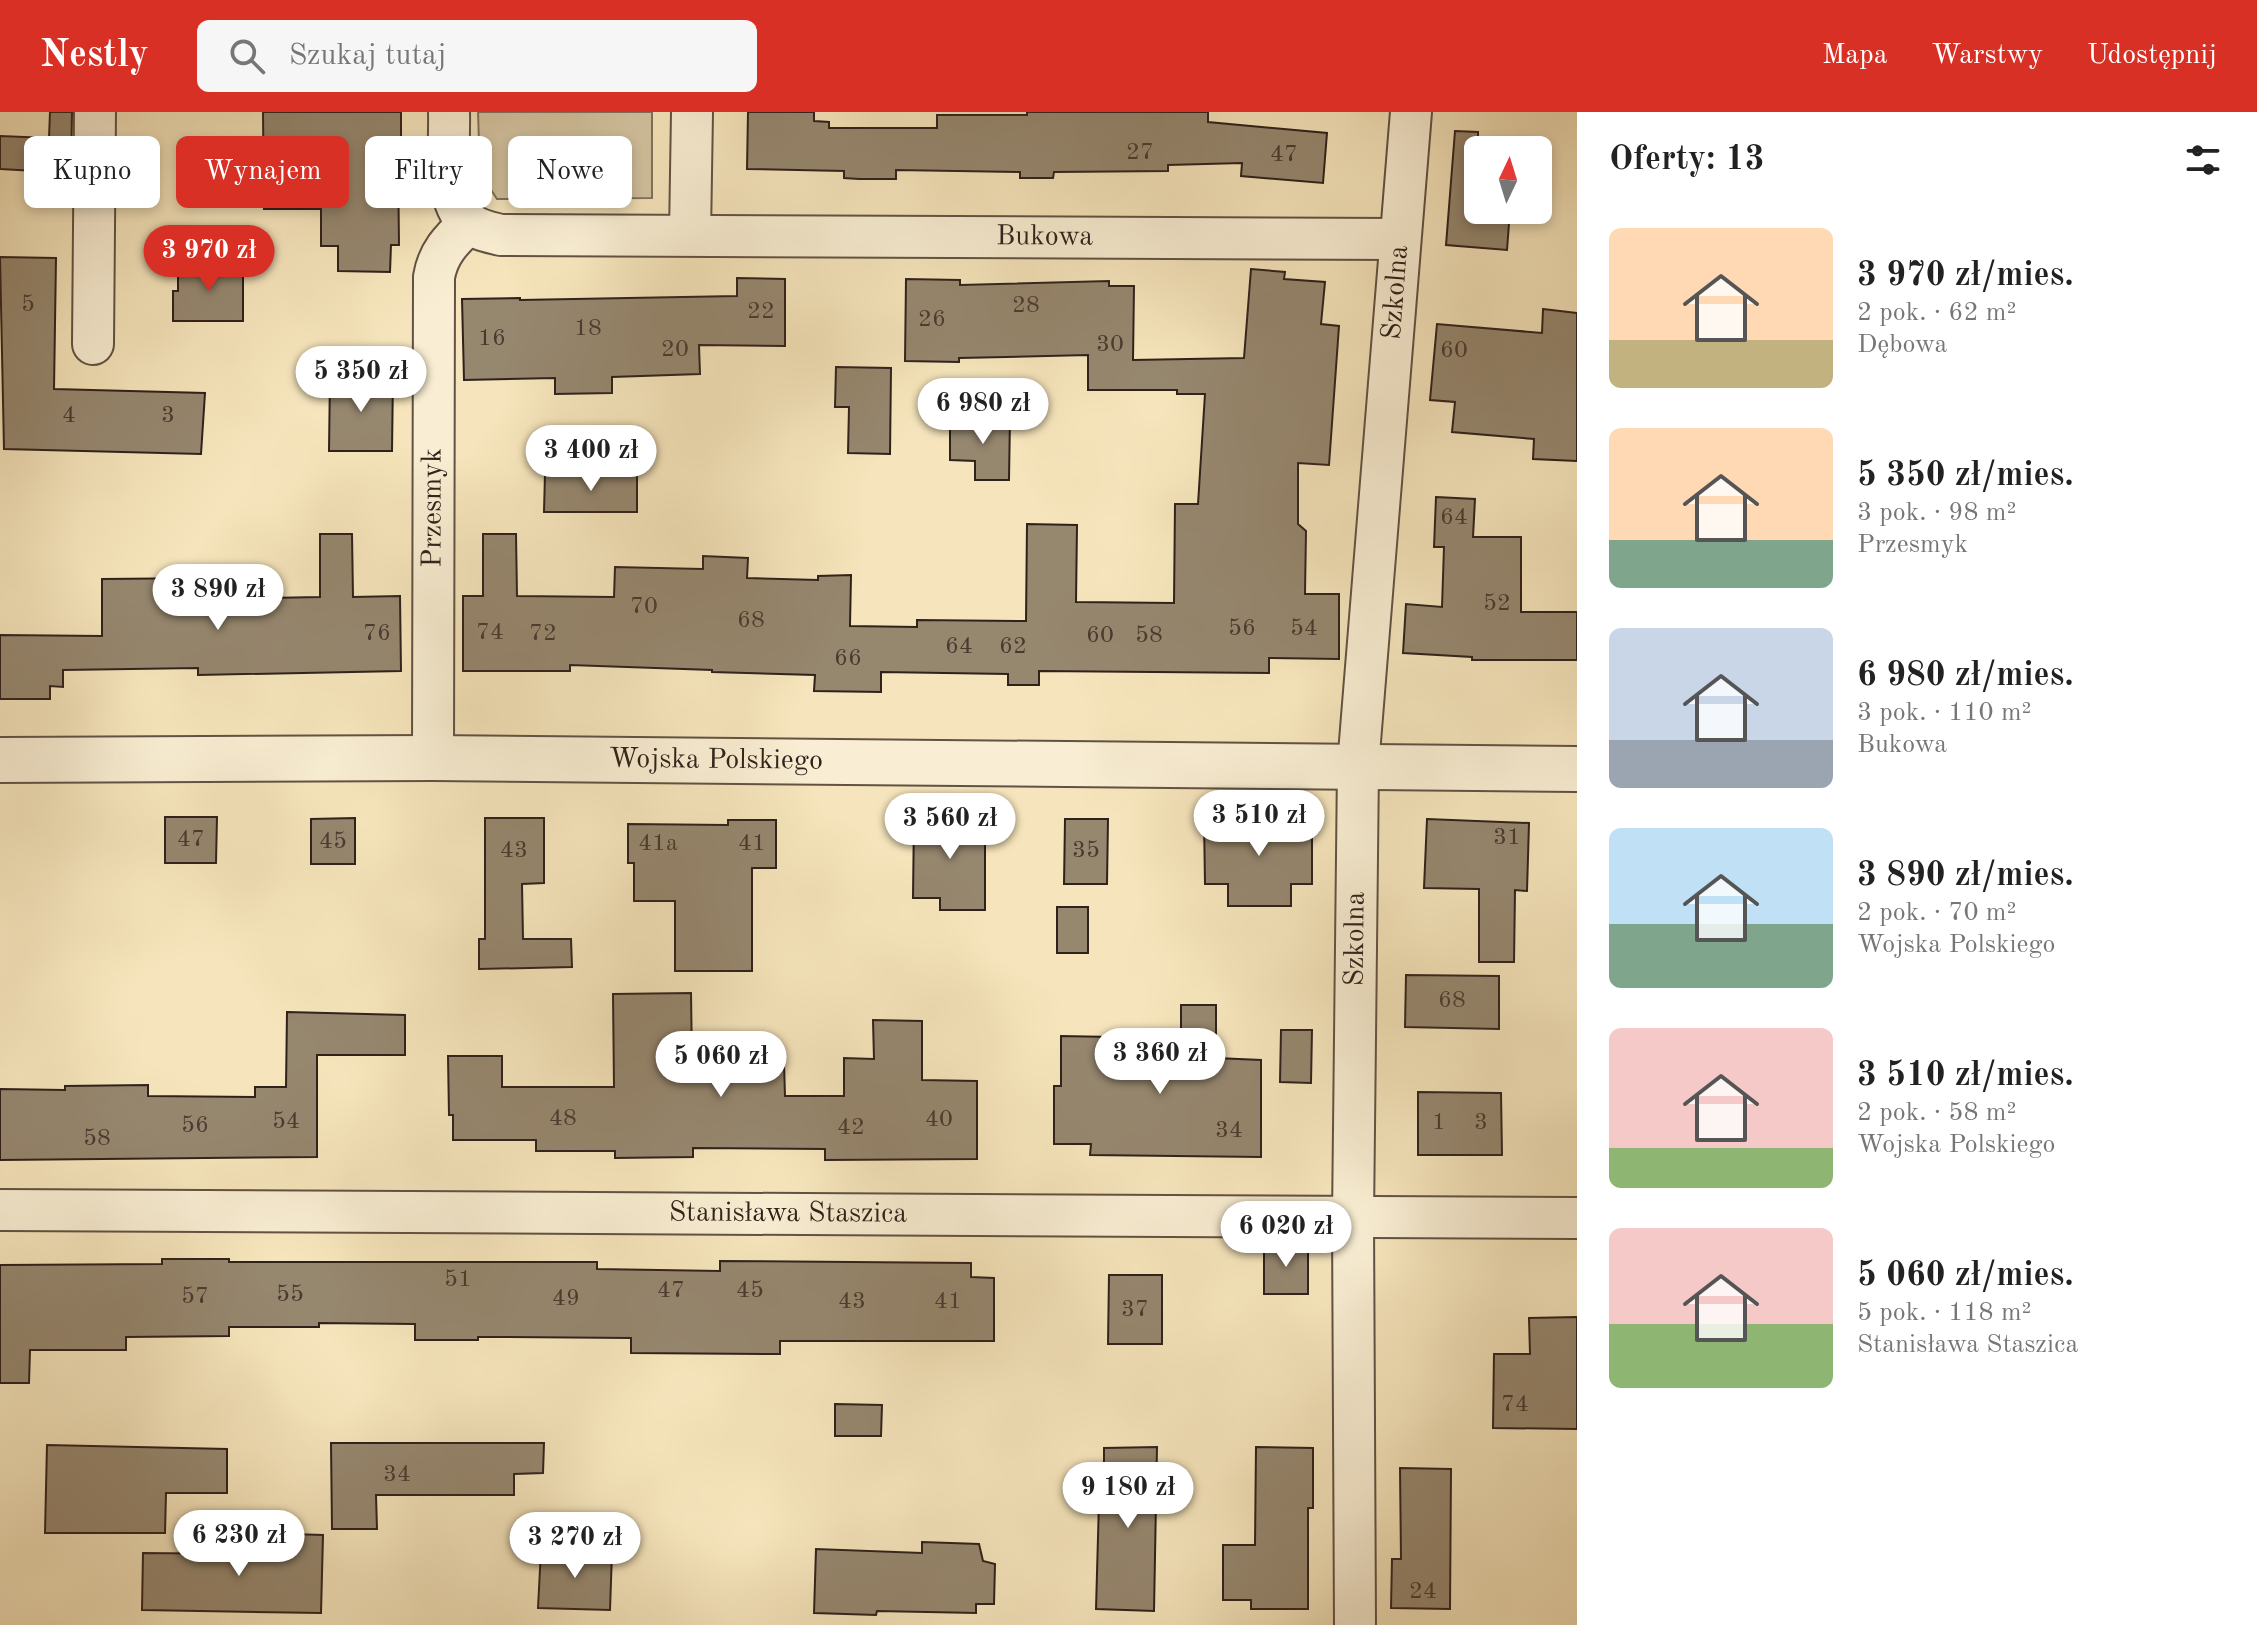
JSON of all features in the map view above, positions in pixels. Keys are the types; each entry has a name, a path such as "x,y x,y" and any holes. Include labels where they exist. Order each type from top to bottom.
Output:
{"street":[{"path":"93,344 95,112"},
{"path":"449,112 451,186 456,205 469,223"},
{"path":"690,235 692,112"},
{"name":"Szkolna","path":"1355,1625 1353,1219 1358,766 1411,112"},
{"name":"Bukowa","path":"469,223 501,235 1400,239"},
{"name":"Przesmyk","path":"433,758 434,277 437,261 447,245 469,223"},
{"name":"Wojska Polskiego","path":"0,760 433,758 1577,769"},
{"name":"Stanisława Staszica","path":"0,1210 1577,1218"}],"shaded area":[{"path":"478,112 652,112 652,198 632,198 632,136 508,136 508,199 497,199 492,191 492,136 479,136"}],"building":[{"path":"50,112 72,112 72,136 49,136"},
{"path":"263,112 401,112 401,136 365,136 365,208 399,208 399,245 391,245 390,272 338,271 338,246 321,246 321,209 264,209 349,208 349,136 263,136"},
{"path":"748,112 814,112 814,121 829,122 829,128 937,128 937,115 1208,112 1208,122 1327,133 1323,183 1241,176 1242,163 1168,165 1168,171 1054,172 1053,178 1020,178 1020,172 896,170 896,179 859,179 844,178 844,171 747,169"},
{"path":"1455,131 1478,132 1478,136 1464,136 1464,224 1509,224 1507,250 1446,245"},
{"path":"0,136 24,137 24,170 0,169"},
{"path":"0,257 56,258 54,389 205,393 201,454 4,449"},
{"path":"178,263 243,263 243,321 173,321 173,291 178,291"},
{"path":"1251,269 1285,272 1284,279 1325,282 1321,324 1339,326 1329,465 1298,463 1298,524 1306,531 1305,594 1339,594 1339,659 1269,658 1269,673 1039,671 1039,685 1008,685 1008,674 881,672 881,692 814,691 815,675 570,665 570,671 463,671 463,596 483,596 483,534 516,534 517,596 614,597 615,567 703,569 703,556 748,558 747,578 818,580 818,576 851,575 850,626 917,627 917,620 1026,621 1027,524 1077,525 1076,602 1174,603 1175,504 1198,504 1205,394 1177,394 1177,390 1088,390 1088,355 959,358 959,362 905,361 906,279 960,280 960,285 1109,281 1109,286 1134,286 1133,360 1244,358"},
{"path":"737,278 785,279 785,346 699,345 700,374 612,377 612,393 555,394 555,378 464,380 462,299 737,296"},
{"path":"1543,309 1577,313 1577,461 1533,459 1534,439 1452,432 1455,402 1430,400 1437,324 1542,333"},
{"path":"836,367 891,368 890,454 848,453 849,407 835,407"},
{"path":"330,376 393,376 392,451 329,451"},
{"path":"976,416 1010,417 1009,480 975,480 975,461 950,460 950,421 976,421"},
{"path":"545,474 637,475 637,512 544,512"},
{"path":"1436,497 1475,499 1473,537 1521,537 1521,612 1577,612 1577,660 1472,660 1472,657 1403,653 1406,604 1442,607 1444,547 1434,547"},
{"path":"320,534 352,534 353,597 400,596 401,671 198,675 198,668 63,670 63,687 50,686 50,699 0,699 0,635 102,636 102,579 211,578 211,599 320,597"},
{"path":"914,815 985,816 985,910 940,910 940,898 913,898"},
{"path":"165,817 217,817 216,863 165,863"},
{"path":"355,818 355,864 311,864 311,819"},
{"path":"485,818 544,818 544,883 522,884 523,939 571,939 572,967 479,969 479,939 485,939"},
{"path":"1312,818 1312,884 1291,884 1291,906 1228,906 1228,884 1205,884 1204,819"},
{"path":"1065,819 1108,819 1107,884 1064,884"},
{"path":"1427,819 1529,823 1527,891 1515,890 1514,962 1479,962 1479,889 1424,888"},
{"path":"728,820 776,820 776,868 752,868 752,971 675,971 675,901 634,901 634,863 628,863 628,824 728,825"},
{"path":"1057,907 1088,907 1088,953 1057,953"},
{"path":"1406,975 1499,976 1499,1029 1405,1027"},
{"path":"691,993 692,1063 784,1063 785,1096 844,1096 844,1058 874,1059 873,1020 922,1021 922,1080 977,1081 977,1159 825,1160 825,1149 693,1148 693,1157 615,1158 615,1151 536,1151 536,1140 453,1140 453,1115 449,1115 448,1056 502,1056 502,1087 614,1087 613,994"},
{"path":"1181,1005 1216,1005 1216,1058 1261,1060 1261,1157 1090,1155 1091,1144 1054,1144 1054,1086 1061,1086 1061,1036 1113,1037 1113,1049 1181,1049"},
{"path":"287,1012 405,1015 405,1055 317,1055 317,1157 0,1160 0,1089 65,1090 65,1086 148,1085 148,1096 255,1097 255,1087 286,1087"},
{"path":"1281,1030 1312,1030 1311,1083 1280,1082"},
{"path":"1418,1092 1501,1093 1502,1155 1418,1155"},
{"path":"1264,1244 1308,1244 1308,1294 1264,1294"},
{"path":"162,1259 229,1259 229,1262 597,1262 597,1269 720,1271 720,1261 971,1263 971,1277 994,1278 994,1341 780,1341 780,1354 631,1353 631,1338 478,1337 478,1340 415,1340 415,1324 319,1323 319,1327 229,1327 229,1336 126,1337 126,1350 30,1350 29,1383 0,1383 0,1265 162,1264"},
{"path":"1109,1275 1162,1275 1162,1344 1108,1344"},
{"path":"1577,1317 1577,1429 1493,1428 1494,1354 1530,1354 1529,1318"},
{"path":"835,1404 882,1405 881,1436 835,1436"},
{"path":"331,1443 544,1443 543,1473 514,1474 514,1495 376,1495 377,1529 332,1529"},
{"path":"47,1445 227,1449 227,1493 166,1493 165,1533 45,1533"},
{"path":"1157,1447 1154,1611 1096,1609 1099,1501 1104,1501 1104,1448"},
{"path":"1256,1447 1313,1448 1313,1508 1308,1508 1308,1609 1251,1609 1251,1600 1223,1600 1223,1545 1255,1545"},
{"path":"1400,1468 1451,1469 1450,1609 1391,1608 1392,1559 1401,1559"},
{"path":"251,1533 323,1535 321,1613 142,1610 143,1553 250,1554"},
{"path":"922,1542 979,1544 983,1561 995,1564 994,1604 976,1604 976,1613 814,1613 816,1549 922,1553"},
{"path":"541,1550 612,1552 610,1610 538,1608"}]}
